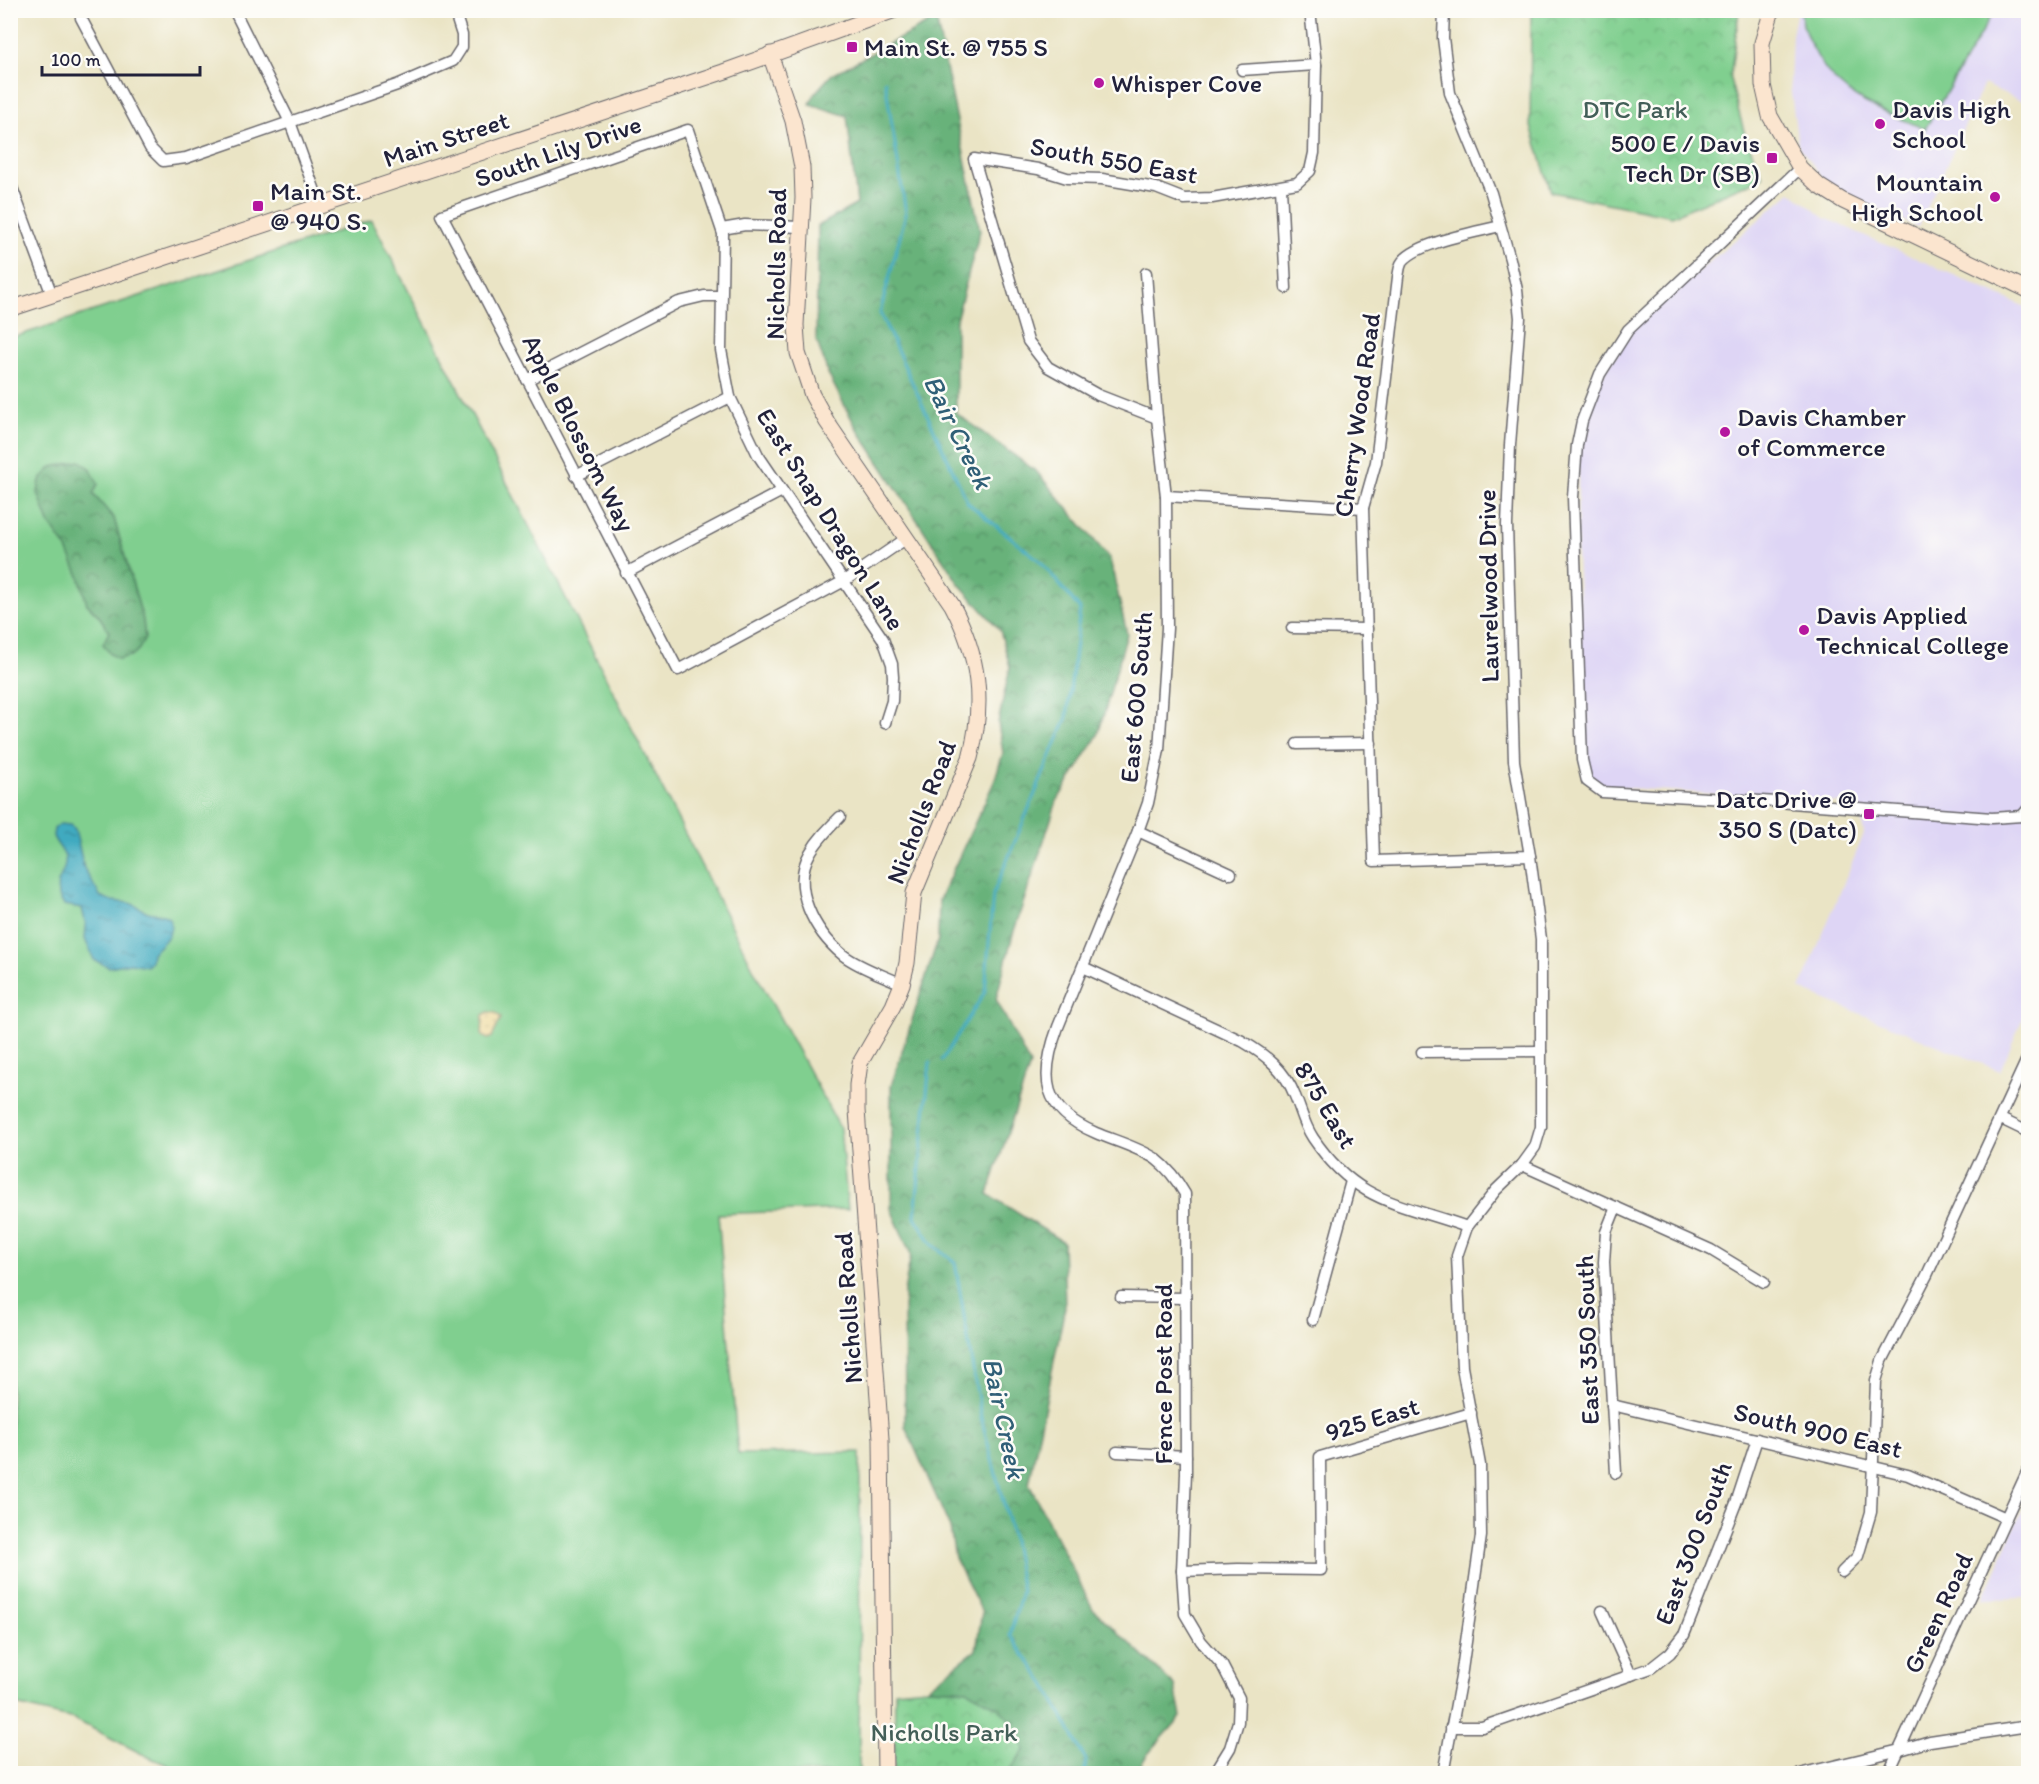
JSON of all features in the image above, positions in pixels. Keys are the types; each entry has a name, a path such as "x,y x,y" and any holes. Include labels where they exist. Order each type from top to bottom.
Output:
{"street":[{"path":"81,10 81,18 150,148 163,161 186,158 397,85 453,62 462,47 462,35 454,10"},
{"path":"234,10 290,122 320,205"},
{"name":"Main Street","path":"10,309 723,72 895,10"},
{"path":"1242,70 1316,65 1310,10"},
{"name":"Laurelwood Drive","path":"1443,1773 1461,1677 1481,1536 1480,1465 1462,1367 1457,1256 1467,1227 1496,1190 1522,1165 1535,1147 1541,1127 1541,939 1514,761 1507,525 1510,445 1520,318 1517,290 1491,193 1450,93 1443,38 1444,10"},
{"path":"1772,10 1762,43 1763,85 1770,116 1800,168 1819,186 1843,201 2028,290"},
{"name":"Nicholls Road","path":"770,54 793,121 800,153 803,198 796,325 801,368 812,395 827,422 952,604 967,634 976,670 978,708 970,758 914,893 907,963 902,984 893,1006 860,1064 856,1096 880,1431 885,1773"},
{"name":"South 550 East","path":"1157,418 1098,395 1048,367 1028,341 974,159 1038,169 1067,177 1102,179 1156,188 1184,199 1212,198 1297,183 1310,171 1314,153 1316,65"},
{"name":"South Lily Drive","path":"442,215 688,130"},
{"name":"East Snap Dragon Lane","path":"688,130 722,229 724,243 721,350 730,397 754,449 877,628 890,657 893,690 885,723"},
{"path":"1800,168 1628,330 1600,374 1582,421 1576,445 1574,497 1582,760 1587,781 1602,792 1992,818 2022,816 2028,809"},
{"path":"10,182 52,295"},
{"path":"1281,187 1286,288"},
{"name":"Apple Blossom Way","path":"442,215 678,670 844,581"},
{"path":"722,229 745,225 800,227"},
{"name":"Cherry Wood Road","path":"1500,226 1431,244 1409,255 1401,263 1398,277 1376,462 1363,508 1374,861 1530,856"},
{"name":"East 600 South","path":"1058,1027 1138,831 1148,803 1159,750 1167,628 1166,496 1157,418 1146,273"},
{"path":"527,380 679,302 704,296 721,296"},
{"path":"576,476 730,397"},
{"path":"627,573 782,490"},
{"path":"1166,496 1363,508"},
{"path":"844,581 907,538"},
{"path":"1292,628 1367,629"},
{"path":"1296,744 1371,743"},
{"path":"840,817 809,854 803,879 807,903 820,930 844,956 902,984"},
{"path":"1138,831 1231,874"},
{"name":"875 East","path":"1083,967 1242,1041 1262,1053 1282,1072 1295,1095 1311,1136 1331,1162 1351,1181 1369,1194 1398,1206 1467,1227"},
{"name":"Fence Post Road","path":"1058,1027 1046,1071 1052,1099 1071,1120 1154,1158 1173,1173 1185,1194 1186,1456 1182,1571 1185,1614 1201,1641 1222,1665 1239,1698 1238,1722 1230,1749 1214,1773"},
{"path":"1422,1052 1541,1051"},
{"path":"1842,1572 1858,1556 1870,1512 1876,1381 1882,1361 1927,1275 2028,1057"},
{"path":"2001,1119 2028,1132"},
{"path":"1522,1165 1711,1250 1764,1282"},
{"path":"1313,1320 1351,1181"},
{"name":"East 350 South","path":"1616,1207 1606,1232 1604,1262 1616,1473"},
{"path":"1121,1298 1185,1298"},
{"name":"South 900 East","path":"1612,1405 1908,1475 2006,1518"},
{"name":"925 East","path":"1182,1571 1321,1570 1320,1457 1471,1413"},
{"name":"East 300 South","path":"1451,1727 1482,1726 1651,1668 1670,1653 1683,1635 1736,1503 1756,1439"},
{"path":"1118,1452 1186,1456"},
{"name":"Green Road","path":"1888,1773 2028,1470"},
{"path":"1602,1611 1631,1675"},
{"path":"1800,1773 1930,1741 2028,1726"}],"shaded area":[{"name":"Davis High School","path":"1797,11 2028,11 2028,104 1984,84 1918,227 1830,187 1798,145 1790,85 1792,35"},
{"name":"Davis Applied Technical College","path":"1791,192 1825,218 2028,308 2028,1006 2000,1071 1800,989 1864,834 1859,804 1598,786 1587,776 1577,550 1579,428 1600,379 1635,326"},
{"path":"2028,1498 2028,1598 1983,1599"}],"green space":[{"path":"1801,10 1994,11 1925,129 1861,100 1835,80 1824,67 1809,41 1803,26"},
{"name":"DTC Park","path":"1531,11 1739,11 1730,79 1745,135 1763,177 1672,216 1551,192 1530,123"},
{"path":"936,19 980,231 956,320 956,413 1037,472 1110,559 1127,634 1098,735 1057,801 1013,934 996,999 1030,1065 988,1194 1063,1242 1065,1307 1029,1484 1093,1609 1175,1686 1181,1717 1147,1755 1136,1773 1008,1773 1024,1750 967,1690 927,1688 976,1650 982,1612 955,1558 950,1528 905,1426 904,1291 911,1255 891,1209 891,1086 938,939 939,900 994,782 1003,753 998,723 1010,667 1000,630 959,584 856,427 829,376 816,339 818,226 857,204 847,116 810,104 815,93 831,75"},
{"path":"372,220 755,972 840,1128 848,1209 718,1214 738,1454 860,1452 859,1773 187,1773 146,1756 74,1719 11,1702 11,338"},
{"path":"80,461 90,468 98,484 93,494 114,518 143,620 145,638 139,649 133,655 119,659 110,654 103,644 109,632 99,616 87,604 79,576 67,549 49,523 38,493 40,480 52,467"},
{"name":"Nicholls Park","path":"927,1688 967,1690 997,1707 1016,1725 1024,1750 1008,1773 894,1773 895,1691"}],"sand":[{"path":"488,1012 496,1013 501,1018 492,1037 488,1039 482,1036 483,1015"}],"water":[{"path":"60,824 70,825 75,829 84,868 100,896 112,901 130,903 148,912 169,918 171,929 164,942 152,953 151,961 147,966 130,963 109,967 94,960 85,939 86,926 82,908 64,905 57,891 65,864 64,855 53,836 54,829"}],"waterway":[{"name":"Bair Creek","path":"885,81 906,213 880,313 968,503 1040,561 1080,609 1067,717 993,894 985,992 942,1060"},
{"name":"Bair Creek","path":"930,1062 915,1217 933,1245 955,1262 981,1417 1012,1536 1022,1591 1010,1635 1045,1684 1086,1760 1084,1774"}],"place":[{"name":"Main St. @ 755 S","path":"852,47"},
{"name":"Whisper Cove","path":"1099,83"},
{"name":"Davis High School","path":"1880,124"},
{"name":"500 E / Davis Tech Dr (SB)","path":"1772,158"},
{"name":"Mountain High School","path":"1995,197"},
{"name":"Main St. @ 940 S.","path":"258,206"},
{"name":"Davis Chamber of Commerce","path":"1725,432"},
{"name":"Davis Applied Technical College","path":"1804,630"},
{"name":"Datc Drive @ 350 S (Datc)","path":"1869,814"}]}
